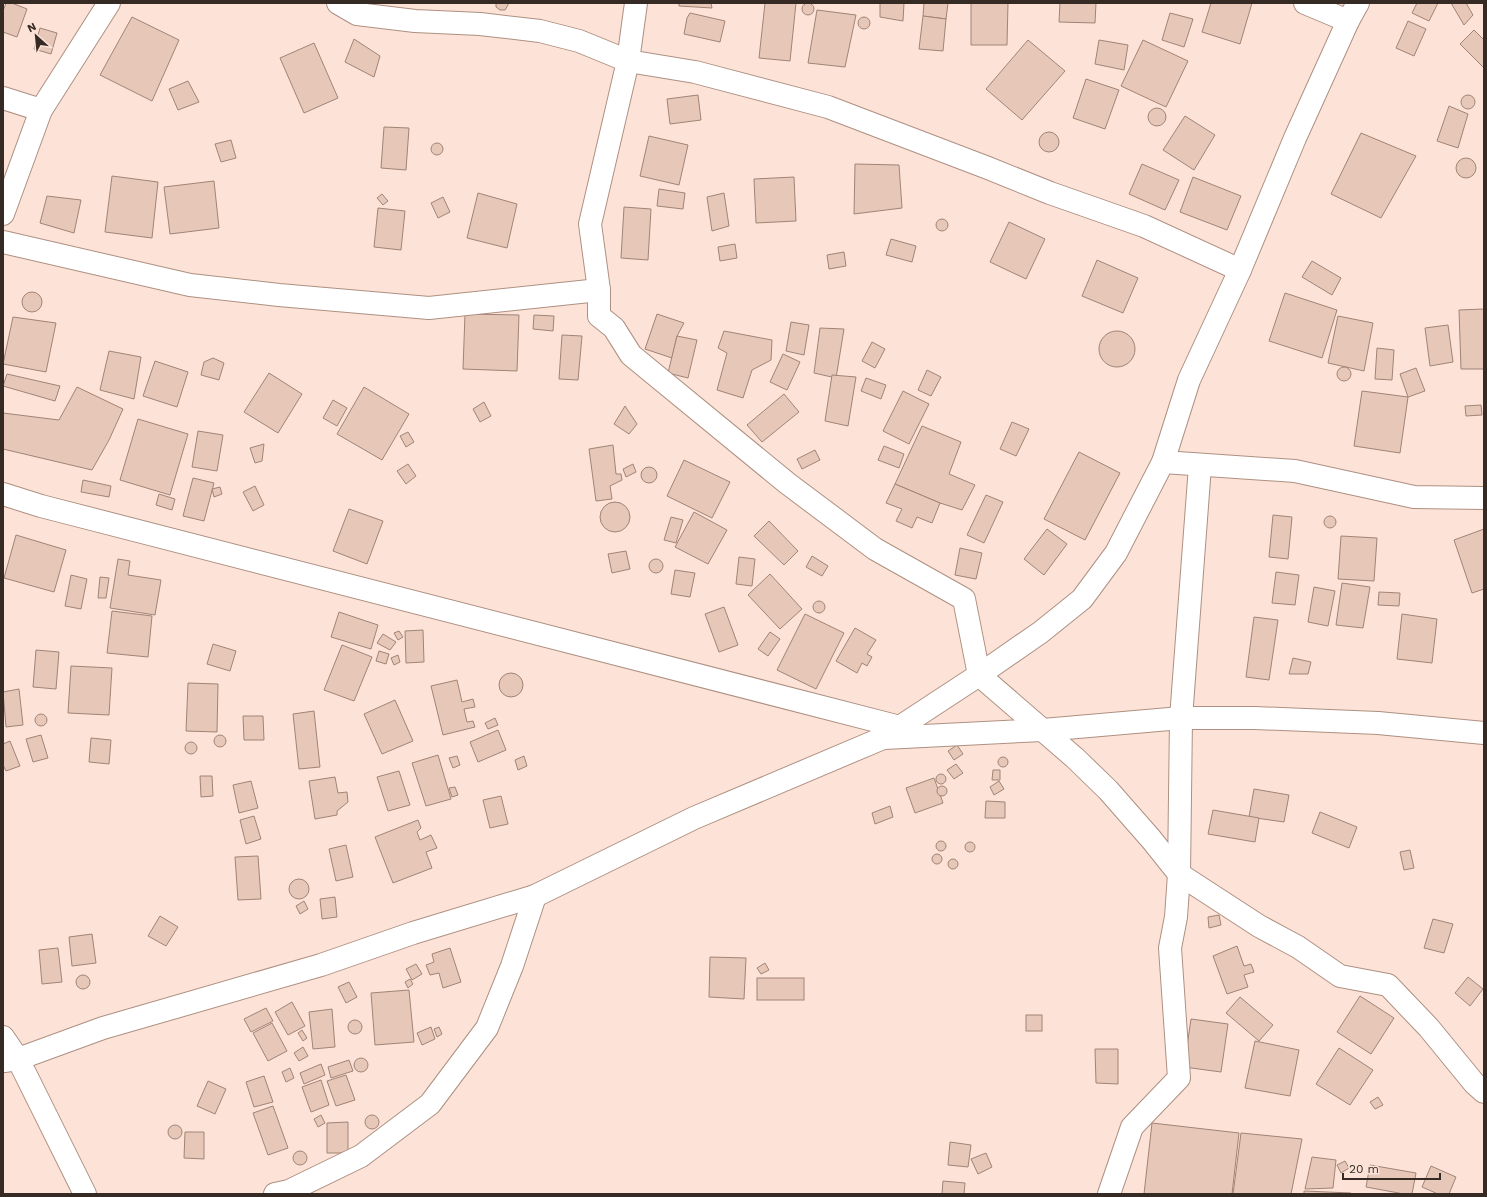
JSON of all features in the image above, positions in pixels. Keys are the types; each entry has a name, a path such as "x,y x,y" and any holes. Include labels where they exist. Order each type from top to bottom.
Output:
{"street":[{"path":"3,214 41,110 109,3"},
{"path":"338,3 357,14 415,21 480,24 540,31 579,41 628,62 695,72 828,107 1050,193 1144,226 1240,270"},
{"path":"636,3 628,62 590,224 599,290 600,316 614,328 631,355 787,483 874,549 964,599 979,675 1075,758 1108,790 1151,839 1179,874 1259,926 1298,947 1340,976 1388,985 1429,1028 1474,1083 1484,1092"},
{"path":"11,1060 103,1028 321,964 413,933 535,896 694,818 891,732 979,675 1041,632 1082,599 1116,553 1163,462 1189,380 1240,270 1295,138 1353,12 1305,3"},
{"path":"3,98 41,110"},
{"path":"3,242 190,285 421,308 599,290"},
{"path":"1163,462 1200,466 1295,471 1414,498 1484,498"},
{"path":"1109,1194 1132,1127 1179,1078 1170,948 1176,917 1179,874 1181,718 1200,466"},
{"path":"3,494 57,510 891,732 1043,730 1181,718 1254,718 1378,722 1484,733"},
{"path":"275,1194 288,1190 361,1156 430,1104 487,1028 512,966 535,896"},
{"path":"3,1037 11,1060 85,1194"}],"building":[{"path":"6,3 12,3 27,9 17,37 3,32 3,11"},
{"path":"496,3 508,3 508,5 505,10 500,10 496,7"},
{"path":"679,3 711,3 712,8 679,6"},
{"path":"765,3 796,3 790,61 759,58"},
{"path":"806,3 810,3 814,9 810,15 806,15 802,11 802,7"},
{"path":"880,3 904,3 903,21 880,17"},
{"path":"924,3 948,3 946,19 923,16"},
{"path":"971,3 1008,3 1007,45 971,45"},
{"path":"1060,3 1096,3 1095,23 1059,22"},
{"path":"1211,3 1252,3 1240,44 1202,32"},
{"path":"1417,3 1438,3 1429,21 1412,13"},
{"path":"1451,3 1466,3 1473,15 1464,25"},
{"path":"817,10 856,15 845,67 808,63"},
{"path":"690,13 725,21 720,42 684,34 687,18"},
{"path":"1170,13 1193,19 1184,47 1162,40"},
{"path":"923,16 946,19 943,51 919,49"},
{"path":"132,17 179,40 152,101 100,75"},
{"path":"862,17 866,17 870,23 866,29 862,29 858,25 858,21"},
{"path":"1408,21 1426,29 1414,56 1396,48"},
{"path":"40,28 57,33 51,54 34,49"},
{"path":"1474,30 1484,40 1484,68 1460,44"},
{"path":"354,39 380,56 374,77 345,62"},
{"path":"1028,40 1065,71 1022,120 986,89"},
{"path":"1099,40 1128,45 1124,70 1095,64"},
{"path":"1143,40 1188,61 1166,107 1121,86"},
{"path":"314,43 338,98 304,113 280,58"},
{"path":"1086,79 1119,90 1105,129 1073,118"},
{"path":"188,81 199,102 178,110 169,89"},
{"path":"698,95 701,120 670,124 667,99"},
{"path":"1465,95 1471,95 1475,99 1475,105 1471,109 1465,109 1461,105 1461,99"},
{"path":"1449,106 1468,114 1458,148 1437,141"},
{"path":"1157,108 1161,109 1165,113 1165,121 1161,125 1157,126 1153,125 1149,121 1148,117 1149,113 1153,109"},
{"path":"1185,116 1215,135 1194,170 1163,150"},
{"path":"384,127 409,128 406,170 381,168"},
{"path":"1045,132 1053,132 1059,138 1059,146 1053,152 1045,152 1039,146 1039,138"},
{"path":"1361,133 1416,156 1381,218 1331,194"},
{"path":"649,136 688,145 679,185 640,176"},
{"path":"231,140 236,158 221,162 215,144"},
{"path":"435,143 439,143 443,149 439,155 435,155 431,151 431,147"},
{"path":"1466,158 1473,161 1476,168 1473,175 1466,178 1459,175 1456,168 1459,161"},
{"path":"855,164 899,165 902,208 854,214"},
{"path":"1142,164 1179,180 1165,210 1129,194"},
{"path":"112,176 158,182 152,238 105,232"},
{"path":"794,177 796,221 756,223 754,179"},
{"path":"1193,177 1241,196 1227,230 1180,212"},
{"path":"214,181 219,228 170,234 164,187"},
{"path":"659,189 685,193 683,209 657,206"},
{"path":"478,193 517,204 507,248 467,238"},
{"path":"724,193 729,226 712,231 707,197"},
{"path":"382,194 388,201 383,205 377,198"},
{"path":"47,196 81,200 74,233 40,223"},
{"path":"443,197 450,212 438,218 431,203"},
{"path":"624,207 651,209 648,260 621,258"},
{"path":"378,208 405,211 401,250 374,247"},
{"path":"940,219 944,219 948,225 944,231 940,231 936,227 936,223"},
{"path":"1009,222 1045,239 1026,279 990,262"},
{"path":"891,239 916,246 912,262 886,255"},
{"path":"735,244 737,258 720,261 718,247"},
{"path":"844,252 846,266 829,269 827,255"},
{"path":"1097,260 1138,278 1123,313 1082,296"},
{"path":"1312,261 1341,278 1332,295 1302,277"},
{"path":"32,292 39,295 42,302 39,309 32,312 25,309 22,302 25,295"},
{"path":"1285,293 1337,310 1322,358 1269,341"},
{"path":"1484,309 1484,369 1461,369 1459,310"},
{"path":"465,314 519,315 517,371 463,369"},
{"path":"657,314 684,323 677,336 672,358 645,349"},
{"path":"534,315 554,316 553,331 533,329"},
{"path":"1338,316 1373,323 1364,371 1328,363"},
{"path":"13,317 56,323 46,372 3,364"},
{"path":"791,322 809,325 804,355 786,351"},
{"path":"1448,325 1453,362 1430,366 1425,328"},
{"path":"820,328 844,329 836,378 814,373"},
{"path":"724,331 772,340 771,360 752,370 743,398 717,390 727,353 718,348"},
{"path":"1117,331 1127,334 1132,339 1135,349 1132,359 1127,364 1117,367 1107,364 1102,359 1099,349 1102,339 1107,334"},
{"path":"562,335 582,336 578,380 559,379"},
{"path":"677,336 697,340 688,378 668,373"},
{"path":"872,342 885,349 875,368 862,361"},
{"path":"1377,348 1394,350 1392,380 1375,379"},
{"path":"109,351 141,357 134,399 100,390"},
{"path":"783,354 800,362 787,390 770,382"},
{"path":"213,358 224,363 219,380 201,375 204,362"},
{"path":"155,361 188,372 177,407 143,396"},
{"path":"1341,367 1347,367 1351,371 1351,377 1347,381 1341,381 1337,377 1337,371"},
{"path":"1416,368 1425,391 1408,397 1400,374"},
{"path":"927,370 941,377 931,396 918,390"},
{"path":"269,373 302,394 278,433 244,412"},
{"path":"7,374 60,386 55,401 3,386"},
{"path":"832,375 856,377 848,426 825,421"},
{"path":"866,378 886,385 881,399 861,391"},
{"path":"77,387 123,409 109,440 92,470 3,449 3,413 59,420"},
{"path":"364,387 409,414 382,460 337,434"},
{"path":"903,391 929,404 909,444 883,431"},
{"path":"1362,391 1408,397 1400,453 1354,446"},
{"path":"784,394 799,412 762,442 747,425"},
{"path":"333,400 347,408 337,426 323,418"},
{"path":"484,402 491,416 480,422 473,409"},
{"path":"1481,405 1482,415 1466,416 1465,406"},
{"path":"625,406 637,424 629,434 614,424"},
{"path":"138,419 188,434 170,495 120,480"},
{"path":"1012,422 1029,429 1016,456 1000,449"},
{"path":"922,426 961,442 949,474 975,485 962,510 940,503 895,484"},
{"path":"198,431 223,435 217,471 192,467"},
{"path":"408,432 414,442 406,447 400,436"},
{"path":"264,444 262,461 255,463 250,448"},
{"path":"613,445 616,474 621,474 622,480 610,486 612,499 596,501 589,449"},
{"path":"884,446 904,454 899,468 878,460"},
{"path":"815,450 820,460 802,469 797,459"},
{"path":"1079,452 1120,473 1085,540 1044,519"},
{"path":"684,460 730,482 712,518 667,496"},
{"path":"408,464 416,476 406,484 397,471"},
{"path":"633,464 636,472 626,477 623,469"},
{"path":"649,467 655,469 657,475 655,481 649,483 643,481 641,475 643,469"},
{"path":"193,478 214,483 204,521 183,516"},
{"path":"83,480 111,486 109,497 81,492"},
{"path":"895,484 940,503 932,523 917,517 912,528 896,521 902,509 886,503"},
{"path":"255,486 264,505 253,511 243,492"},
{"path":"220,487 222,494 214,497 212,489"},
{"path":"159,494 175,499 172,510 156,505"},
{"path":"986,495 1003,502 984,543 967,535"},
{"path":"615,502 626,506 630,517 626,528 615,532 604,528 600,517 604,506"},
{"path":"349,509 383,521 367,564 333,551"},
{"path":"694,512 727,530 708,564 675,547"},
{"path":"1273,515 1292,517 1288,559 1269,557"},
{"path":"1328,516 1332,516 1336,522 1332,528 1328,528 1324,524 1324,520"},
{"path":"671,517 683,520 676,543 664,540"},
{"path":"769,521 798,551 784,565 754,536"},
{"path":"1047,529 1067,544 1044,575 1024,559"},
{"path":"1484,529 1484,589 1472,593 1454,540"},
{"path":"16,535 66,550 54,592 4,578"},
{"path":"1341,536 1377,538 1374,581 1338,579"},
{"path":"960,548 982,553 976,579 955,575"},
{"path":"626,551 630,569 612,573 608,554"},
{"path":"812,556 828,566 822,576 806,567"},
{"path":"739,557 755,559 752,586 736,584"},
{"path":"118,559 130,561 128,575 161,580 155,615 110,608"},
{"path":"656,559 661,561 663,566 661,571 656,573 651,571 649,566 651,561"},
{"path":"675,570 695,573 690,597 671,594"},
{"path":"1276,572 1299,575 1295,605 1272,603"},
{"path":"770,574 802,609 780,629 748,595"},
{"path":"71,575 87,579 81,609 65,606"},
{"path":"100,577 109,578 106,598 98,598"},
{"path":"1342,583 1370,587 1363,628 1336,625"},
{"path":"1314,587 1335,591 1328,626 1308,622"},
{"path":"1379,592 1400,593 1399,606 1378,605"},
{"path":"817,601 821,601 825,607 821,613 817,613 813,609 813,605"},
{"path":"724,607 738,645 719,652 705,614"},
{"path":"112,611 152,616 148,657 107,653"},
{"path":"339,612 378,625 371,649 331,637"},
{"path":"805,614 844,633 816,689 777,670"},
{"path":"1402,614 1437,619 1432,663 1397,659"},
{"path":"1254,617 1278,620 1269,680 1246,677"},
{"path":"855,628 876,640 867,654 872,657 867,666 862,663 857,673 836,661"},
{"path":"423,630 424,662 406,663 405,631"},
{"path":"399,631 403,637 398,640 394,633"},
{"path":"770,632 780,639 768,656 758,649"},
{"path":"383,634 396,642 390,650 377,643"},
{"path":"213,644 236,651 230,671 207,664"},
{"path":"342,645 372,657 354,701 324,690"},
{"path":"36,650 59,652 56,689 33,687"},
{"path":"379,651 389,654 386,664 376,661"},
{"path":"398,655 400,662 394,665 391,658"},
{"path":"1293,658 1311,662 1308,674 1289,674"},
{"path":"71,666 112,668 109,715 68,713"},
{"path":"511,673 516,674 522,680 522,690 516,696 511,697 506,696 500,690 499,685 500,680 506,674"},
{"path":"457,680 462,702 473,699 475,707 464,709 467,722 473,721 475,727 443,735 431,686"},
{"path":"188,683 218,684 217,732 186,731"},
{"path":"19,689 23,725 6,727 3,692"},
{"path":"395,700 413,741 382,754 364,714"},
{"path":"314,711 320,767 299,769 293,714"},
{"path":"39,714 43,714 47,720 43,726 39,726 35,722 35,718"},
{"path":"243,716 263,716 264,740 244,740"},
{"path":"495,718 498,725 488,729 485,723"},
{"path":"498,730 506,750 478,762 470,742"},
{"path":"41,735 48,758 33,762 26,739"},
{"path":"218,735 222,735 226,741 222,747 218,747 214,743 214,739"},
{"path":"91,738 111,740 109,764 89,762"},
{"path":"10,741 20,766 6,771 3,765 3,744"},
{"path":"189,742 193,742 197,748 193,754 189,754 185,750 185,746"},
{"path":"957,745 963,754 954,760 948,751"},
{"path":"438,755 451,799 426,806 412,763"},
{"path":"457,756 460,765 453,768 449,758"},
{"path":"524,756 527,766 518,770 515,760"},
{"path":"1001,757 1005,757 1007,758 1007,766 1001,767 998,764 998,760"},
{"path":"956,764 963,773 954,779 947,770"},
{"path":"993,770 1000,770 1000,780 992,780"},
{"path":"399,771 410,805 388,811 377,777"},
{"path":"939,774 943,774 945,775 945,783 939,784 936,781 936,777"},
{"path":"200,776 212,776 213,796 201,797"},
{"path":"335,777 338,793 347,792 348,802 337,811 337,815 315,819 309,781"},
{"path":"934,778 943,803 915,813 906,788"},
{"path":"251,781 258,808 239,813 233,785"},
{"path":"999,781 1004,789 994,795 990,787"},
{"path":"940,786 944,786 946,787 946,795 940,796 937,793 937,789"},
{"path":"455,787 458,795 452,797 449,788"},
{"path":"1254,789 1289,795 1284,822 1249,817"},
{"path":"501,796 508,824 490,828 483,800"},
{"path":"986,801 1005,802 1005,818 985,818"},
{"path":"890,806 893,817 875,824 872,813"},
{"path":"1213,810 1259,818 1255,842 1208,834"},
{"path":"1320,812 1357,827 1349,848 1312,833"},
{"path":"254,816 261,839 246,844 240,820"},
{"path":"418,820 421,828 417,832 420,840 431,835 437,848 426,852 432,868 393,883 375,837"},
{"path":"939,841 943,841 945,842 945,850 939,851 936,848 936,844"},
{"path":"968,842 972,842 974,843 974,851 968,852 965,849 965,845"},
{"path":"346,845 353,877 336,881 329,849"},
{"path":"1410,850 1414,868 1404,870 1400,852"},
{"path":"935,854 939,854 941,855 941,863 935,864 932,861 932,857"},
{"path":"258,856 261,899 238,900 235,857"},
{"path":"951,859 955,859 957,860 957,868 951,869 948,866 948,862"},
{"path":"299,879 306,882 309,889 306,896 299,899 292,896 289,889 292,882"},
{"path":"335,897 337,917 322,919 320,899"},
{"path":"304,901 308,909 300,914 296,906"},
{"path":"1219,915 1221,925 1209,928 1208,917"},
{"path":"160,916 178,927 166,946 148,936"},
{"path":"1433,919 1453,924 1444,953 1424,948"},
{"path":"92,934 96,963 72,966 69,937"},
{"path":"1237,946 1244,966 1251,964 1254,972 1244,975 1248,987 1227,994 1213,956"},
{"path":"58,948 62,982 42,984 39,950"},
{"path":"450,948 461,982 443,988 439,973 430,975 426,965 434,962 432,954"},
{"path":"710,957 746,958 744,999 709,997"},
{"path":"765,963 769,970 761,974 757,968"},
{"path":"416,964 422,974 412,980 406,969"},
{"path":"80,975 86,975 90,979 90,985 86,989 80,989 76,985 76,979"},
{"path":"1468,977 1483,989 1470,1006 1455,993"},
{"path":"757,978 804,978 804,1000 757,1000"},
{"path":"410,979 413,984 408,988 405,982"},
{"path":"349,982 357,997 346,1003 338,987"},
{"path":"409,990 414,1042 375,1045 371,993"},
{"path":"1360,996 1394,1018 1371,1054 1337,1032"},
{"path":"1240,997 1273,1025 1259,1041 1226,1013"},
{"path":"292,1002 305,1026 288,1035 275,1012"},
{"path":"266,1008 273,1021 251,1032 244,1019"},
{"path":"332,1009 335,1047 313,1049 309,1012"},
{"path":"1026,1015 1042,1015 1042,1031 1026,1031"},
{"path":"1191,1019 1228,1024 1221,1072 1184,1067"},
{"path":"355,1020 360,1022 362,1027 360,1032 355,1034 350,1032 348,1027 350,1022"},
{"path":"272,1023 287,1051 268,1061 253,1033"},
{"path":"431,1027 435,1039 422,1045 417,1033"},
{"path":"439,1027 442,1034 437,1037 434,1029"},
{"path":"302,1030 307,1038 303,1041 298,1033"},
{"path":"1255,1041 1299,1050 1290,1096 1245,1088"},
{"path":"303,1047 308,1056 299,1061 294,1053"},
{"path":"1339,1048 1373,1070 1350,1105 1316,1084"},
{"path":"1095,1049 1118,1049 1118,1084 1096,1083"},
{"path":"361,1058 366,1060 368,1065 366,1070 361,1072 356,1070 354,1065 356,1060"},
{"path":"349,1060 353,1071 331,1078 328,1067"},
{"path":"321,1064 325,1075 304,1084 300,1073"},
{"path":"290,1068 294,1078 286,1082 282,1072"},
{"path":"346,1075 355,1100 336,1106 327,1081"},
{"path":"264,1076 273,1102 254,1107 246,1082"},
{"path":"321,1080 329,1105 311,1112 302,1087"},
{"path":"208,1081 226,1089 215,1114 197,1106"},
{"path":"1378,1097 1383,1105 1375,1109 1370,1102"},
{"path":"273,1106 288,1148 268,1155 253,1113"},
{"path":"321,1115 325,1123 318,1127 314,1119"},
{"path":"372,1115 377,1117 379,1122 377,1127 372,1129 367,1127 365,1122 367,1117"},
{"path":"348,1122 348,1153 327,1153 327,1123"},
{"path":"1152,1123 1239,1133 1232,1194 1144,1194"},
{"path":"175,1125 180,1127 182,1132 180,1137 175,1139 170,1137 168,1132 170,1127"},
{"path":"185,1132 204,1132 204,1159 184,1158"},
{"path":"1241,1133 1302,1139 1291,1194 1233,1194"},
{"path":"950,1142 971,1145 968,1167 948,1165"},
{"path":"300,1151 305,1153 307,1158 305,1163 300,1165 295,1163 293,1158 295,1153"},
{"path":"986,1153 992,1167 978,1174 971,1159"},
{"path":"1312,1157 1336,1160 1333,1188 1305,1189"},
{"path":"1345,1161 1349,1168 1341,1173 1337,1165"},
{"path":"1370,1165 1416,1173 1412,1194 1404,1194 1366,1187"},
{"path":"1431,1166 1456,1177 1449,1194 1438,1194 1422,1187"},
{"path":"943,1181 965,1183 964,1194 942,1194"},
{"path":"1304,1191 1351,1193 1352,1194 1304,1194"}]}
